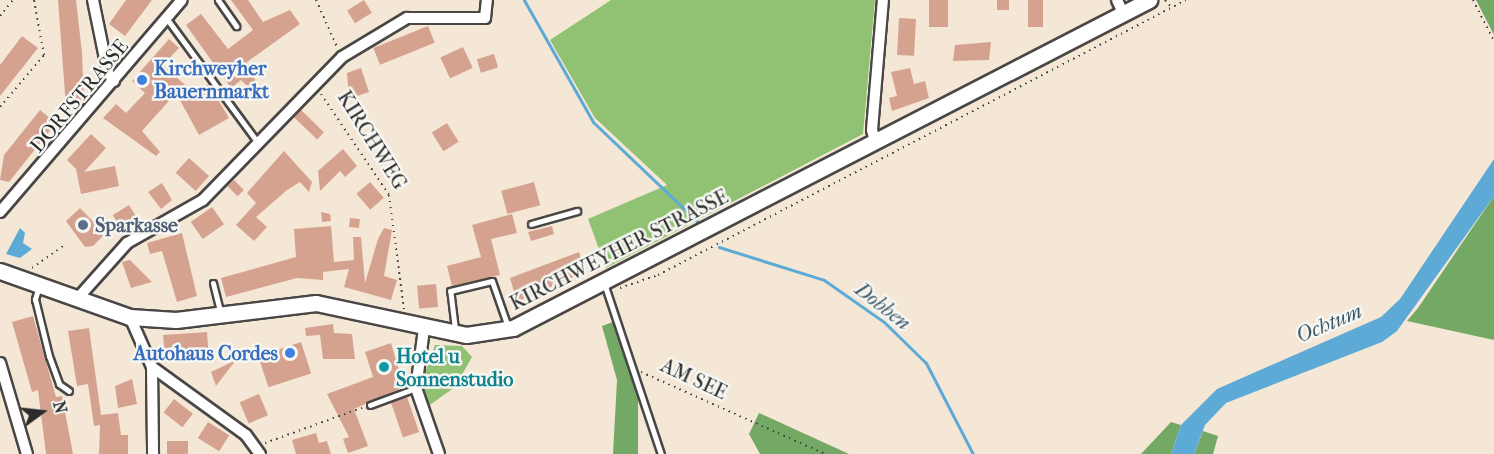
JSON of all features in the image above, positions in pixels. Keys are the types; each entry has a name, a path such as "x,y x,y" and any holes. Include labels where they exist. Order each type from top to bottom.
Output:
{"main road":[{"name":"KIRCHWEYHER STRASSE","path":"0,271 130,317 220,316 316,303 424,329 456,334 508,328 606,288 1120,6 1149,0"}],"street":[{"path":"93,0 108,73 114,81"},
{"name":"DORFSTRASSE","path":"0,212 182,0"},
{"path":"76,299 127,243 203,200 342,57 407,18 485,18 487,0"},
{"path":"875,141 883,0"},
{"path":"130,317 138,346 152,367 258,450"},
{"path":"424,329 416,388 439,454"},
{"path":"0,363 27,454"},
{"path":"152,367 153,454"}],"lane":[{"path":"218,0 236,26"},
{"path":"167,19 258,143"},
{"path":"531,224 577,211"},
{"path":"456,334 450,291 492,281 508,328"},
{"path":"213,283 220,316"},
{"path":"40,285 35,299 49,356 59,384 69,391"},
{"name":"AM SEE","path":"606,288 634,368"},
{"path":"634,368 661,454"},
{"path":"370,405 416,388"}],"path":[{"path":"0,16 13,0"},
{"path":"0,107 44,55 34,0"},
{"path":"316,0 342,57"},
{"path":"1165,0 1172,8"},
{"path":"606,288 658,275 1186,0"},
{"path":"1473,0 1494,41"},
{"name":"KIRCHWEG","path":"315,84 389,195 403,277 403,324"},
{"path":"26,269 38,267 66,244"},
{"name":"AM SEE","path":"634,368 825,454"},
{"path":"258,450 370,405"}],"green space":[{"path":"611,0 875,0 863,134 606,268 588,219 667,185 595,118 550,40"},
{"path":"1476,0 1494,0 1494,35"},
{"path":"1494,196 1494,340 1407,321 1418,308"},
{"path":"613,322 638,399 638,454 613,454 617,380 602,326"},
{"path":"435,345 462,346 472,357 455,387 427,407 420,387"},
{"path":"759,413 849,454 760,454 749,434"},
{"path":"1171,422 1181,425 1171,454 1141,454"},
{"path":"1203,431 1218,436 1213,454 1194,454"}],"water":[{"path":"1494,159 1494,196 1397,331 1382,342 1226,403 1205,425 1194,454 1171,454 1181,425 1217,389 1381,317 1400,299"},
{"path":"20,228 25,233 23,243 32,249 20,258 6,254"}],"building":[{"path":"58,0 76,0 82,53 84,102 66,107"},
{"path":"126,0 152,0 125,36 109,24"},
{"path":"231,0 248,0 263,22 290,10 300,24 247,62 256,82 251,90 241,80 231,88 186,25 201,14 228,49 253,30"},
{"path":"364,0 372,13 355,23 347,11"},
{"path":"929,0 948,0 948,27 929,27"},
{"path":"997,0 1009,0 1009,10 997,10"},
{"path":"1028,0 1043,0 1043,27 1028,27"},
{"path":"899,18 916,19 914,56 897,55"},
{"path":"428,26 435,43 380,65 373,48"},
{"path":"22,36 38,48 0,96 0,65"},
{"path":"169,39 179,48 163,65 194,93 209,84 229,118 199,135 176,93 142,131 160,152 156,156 103,118 116,104 126,113 145,93 132,81"},
{"path":"991,42 989,60 953,61 955,45"},
{"path":"463,47 473,68 450,78 440,58"},
{"path":"494,54 498,67 481,73 477,59"},
{"path":"361,68 369,92 349,99 347,73"},
{"path":"910,68 914,84 925,81 929,98 892,111 889,98 897,96 891,72"},
{"path":"40,110 56,123 9,182 0,180 4,155"},
{"path":"301,110 324,132 317,139 294,117"},
{"path":"447,123 459,142 443,151 432,133"},
{"path":"91,134 106,148 84,172 115,166 119,186 81,194 76,169 67,160"},
{"path":"343,149 357,166 345,177 340,171 320,191 318,171"},
{"path":"284,151 312,182 309,192 300,182 287,190 256,217 267,227 254,241 236,225 256,203 247,193"},
{"path":"189,158 209,176 196,191 176,173"},
{"path":"234,180 244,190 238,196 228,186"},
{"path":"370,182 384,198 370,210 356,194"},
{"path":"534,182 540,205 507,214 501,191"},
{"path":"162,183 172,200 161,209 148,192"},
{"path":"129,205 139,221 123,231 113,215"},
{"path":"212,207 224,224 203,239 191,222"},
{"name":"Sparkasse","path":"80,208 105,234 93,246 85,247 66,221"},
{"path":"321,212 330,214 331,221 322,222"},
{"path":"512,214 517,233 491,239 500,275 452,286 447,266 481,257 472,225"},
{"path":"350,218 360,219 359,228 349,227"},
{"path":"331,226 334,262 354,260 353,237 361,237 365,283 378,239 384,228 392,230 384,276 397,280 391,300 344,287 349,269 323,272 323,280 297,278 226,297 221,278 296,257 294,229"},
{"path":"552,226 554,234 531,241 528,232"},
{"path":"182,233 197,296 177,302 162,251 150,254 147,243"},
{"path":"579,252 585,272 517,302 510,278"},
{"path":"130,260 152,282 131,288 122,262"},
{"path":"436,284 438,307 419,309 417,286"},
{"path":"33,316 56,397 62,396 73,454 46,454 38,390 32,392 12,322"},
{"path":"333,324 334,333 352,334 355,359 323,359 320,335 306,336 305,328"},
{"path":"89,328 101,415 118,413 121,435 128,435 128,454 99,454 100,425 94,426 88,384 77,386 68,331"},
{"path":"207,332 209,359 165,362 163,335"},
{"path":"301,342 311,373 268,387 258,356"},
{"path":"391,343 404,387 354,409 368,446 348,453 343,439 349,437 327,394 373,377 365,352"},
{"path":"236,360 216,386 211,372"},
{"path":"132,379 137,404 118,408 115,386"},
{"path":"259,394 268,415 249,423 240,402"},
{"path":"407,397 419,432 403,438 391,403"},
{"path":"174,399 193,414 182,427 164,412"},
{"path":"208,422 229,435 219,451 198,438"},
{"path":"316,433 319,443 327,441 331,454 296,454 292,440"},
{"path":"167,441 188,441 188,454 167,454"}],"waterway":[{"name":"Dobben","path":"524,0 593,122 700,224"},
{"name":"Dobben","path":"719,247 824,280 884,322 926,363 973,454"}],"place":[{"name":"Kirchweyher Bauernmarkt","path":"142,80"},
{"name":"Sparkasse","path":"83,225"},
{"name":"Autohaus Cordes","path":"290,353"},
{"name":"Hotel u Sonnenstudio","path":"384,367"}],"water label":[{"name":"Ochtum","path":"1329,323"}]}
